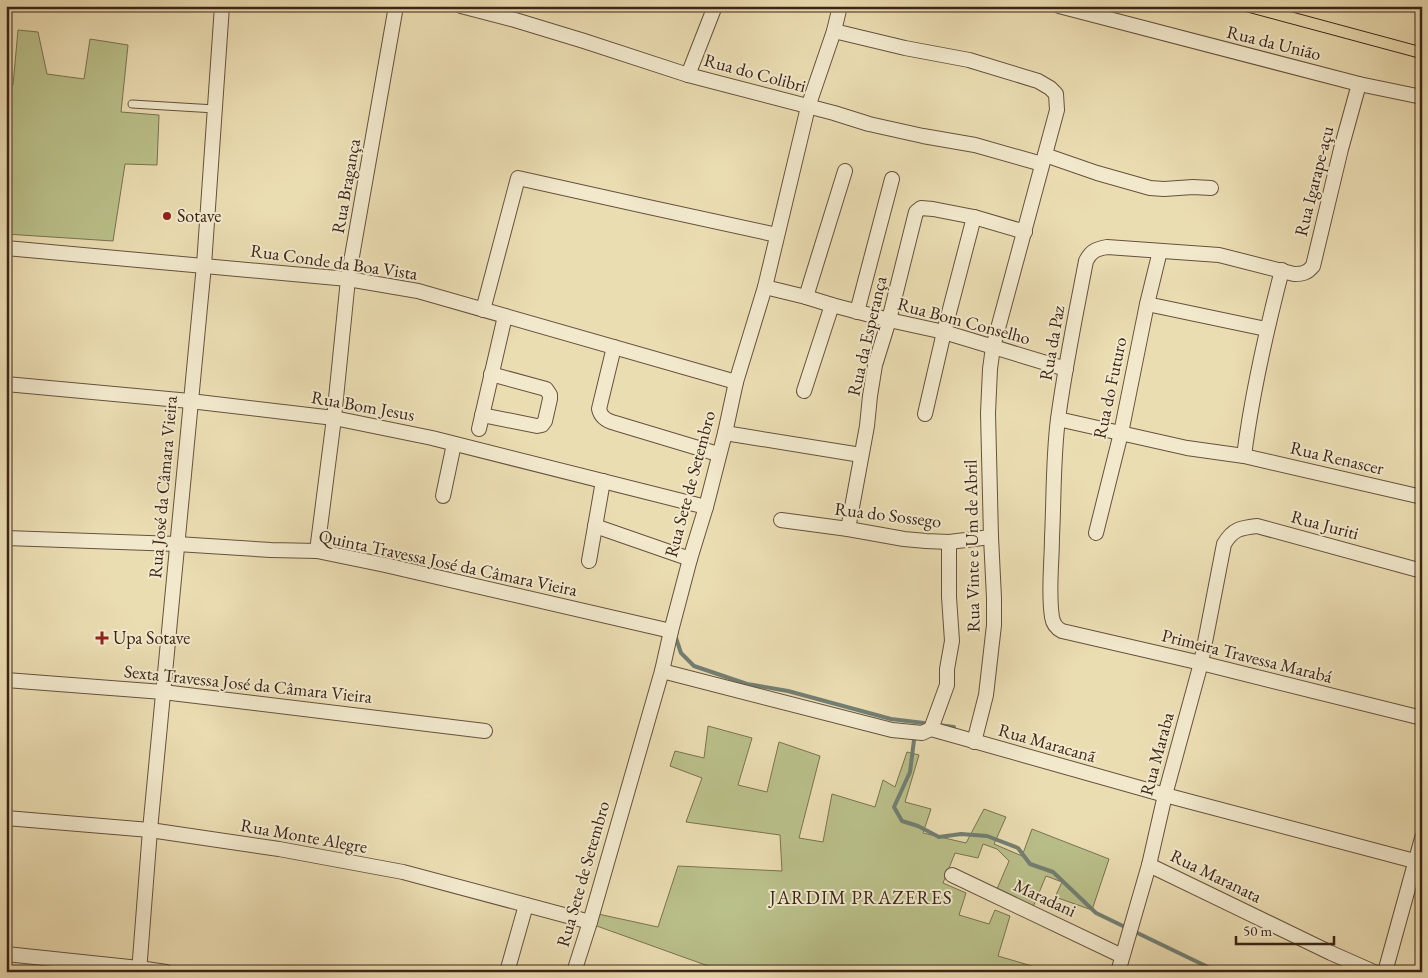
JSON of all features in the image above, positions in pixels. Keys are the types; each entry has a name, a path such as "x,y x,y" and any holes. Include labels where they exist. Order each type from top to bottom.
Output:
{"street":[{"name":"Rua José da Câmara Vieira","path":"139,970 150,830 204,265 222,6"},
{"name":"Rua Bragança","path":"316,551 334,418 348,279 396,6"},
{"name":"Rua do Colibri","path":"461,6 515,20 688,75 876,126 1044,159 1150,188 1211,188"},
{"path":"688,75 715,6"},
{"name":"Rua Sete de Setembro","path":"574,972 662,671 690,558 706,508 736,382 765,287 808,107 834,31 840,6"},
{"name":"Rua da União","path":"1059,6 1359,84 1422,98"},
{"path":"834,31 905,48 970,60 1038,81 1056,94 1057,110 993,347"},
{"name":"Rua Igarape-açu","path":"1288,272 1305,274 1313,266 1341,149 1359,84"},
{"path":"806,297 845,171"},
{"path":"483,310 518,178 777,234"},
{"path":"857,312 892,179"},
{"name":"Rua da Esperança","path":"848,529 875,365 889,320 916,212 925,207 974,217"},
{"path":"925,414 974,217 1025,232"},
{"name":"Rua da Paz","path":"1062,631 1054,625 1051,598 1055,451 1066,370 1086,261 1090,254 1096,249 1107,247 1219,255 1288,272"},
{"name":"Rua Conde da Boa Vista","path":"6,248 348,279 418,291 736,382"},
{"name":"Rua do Futuro","path":"1096,533 1121,434 1147,304 1160,251"},
{"path":"1244,456 1250,411 1266,329 1288,272"},
{"name":"Rua Bom Conselho","path":"765,287 857,312 944,332 1066,370"},
{"path":"1147,304 1266,329"},
{"path":"804,391 832,305"},
{"path":"479,429 505,316"},
{"path":"614,347 600,410 603,418 718,454"},
{"name":"Rua Vinte e Um de Abril","path":"974,742 986,695 994,625 988,413 993,347"},
{"path":"482,415 537,426 545,421 550,399 546,389 491,374"},
{"name":"Rua Bom Jesus","path":"6,384 334,418 454,444 706,508"},
{"name":"Rua Renascer","path":"1058,419 1186,448 1244,456 1422,497"},
{"path":"725,432 861,455"},
{"path":"443,496 454,444"},
{"path":"589,562 603,481"},
{"name":"Rua do Sossego","path":"780,520 904,539 949,542 991,537"},
{"path":"595,526 690,558"},
{"name":"Rua Juriti","path":"1224,544 1230,534 1242,528 1257,526 1422,571"},
{"name":"Quinta Travessa José da Câmara Vieira","path":"6,538 316,551 385,565 671,631"},
{"path":"931,729 947,686 947,669 952,641 948,598 949,542"},
{"name":"Rua Maraba","path":"1118,972 1149,865 1165,796 1201,663 1224,544"},
{"name":"Primeira Travessa Marabá","path":"1062,631 1201,663 1422,718"},
{"name":"Rua Maracanã","path":"662,671 892,730 922,733 931,729 1165,796 1419,862"},
{"name":"Sexta Travessa José da Câmara Vieira","path":"6,680 163,692 485,731"},
{"name":"Rua Monte Alegre","path":"6,818 150,830 279,849 403,872 590,922"},
{"path":"1385,972 1419,862 1422,838"},
{"name":"Rua Maranata","path":"1149,865 1374,972"},
{"name":"Maradani","path":"952,875 1122,956"},
{"path":"507,972 526,905"},
{"path":"6,954 166,972"}],"lane":[{"path":"132,104 215,109"}],"green space":[{"path":"18,30 38,32 47,74 84,79 90,39 128,45 121,112 159,115 157,165 125,164 113,241 6,234 6,121 9,121 9,110 6,110 6,85 13,85"},
{"path":"708,726 752,738 738,785 767,792 779,742 820,756 799,838 823,842 832,794 875,807 883,780 895,787 907,752 919,755 905,802 931,809 923,833 966,843 984,809 1006,817 994,844 1022,856 1032,829 1109,859 1092,910 1055,897 1062,882 1046,876 1033,907 997,889 1009,861 997,849 983,844 978,858 955,853 943,883 966,893 959,915 989,924 995,910 1010,916 998,956 1048,972 725,972 594,925 598,914 658,927 678,866 782,871 780,835 686,822 702,778 670,766 675,751 704,758"}],"waterway":[{"path":"675,635 681,653 694,666 747,684 788,691 891,719 924,723"},
{"path":"938,725 954,727"},
{"path":"916,736 910,772 894,807 902,821 918,826 939,837 961,834 987,836 1018,848 1030,864 1053,872 1096,913 1210,968 1209,972"}],"tram line":[{"path":"1225,6 1422,59"},
{"path":"1270,6 1422,47"}],"place":[{"name":"Sotave","path":"167,216"},
{"name":"Upa Sotave","path":"102,638"}],"district":[{"name":"JARDIM PRAZERES","path":"861,897"}]}
